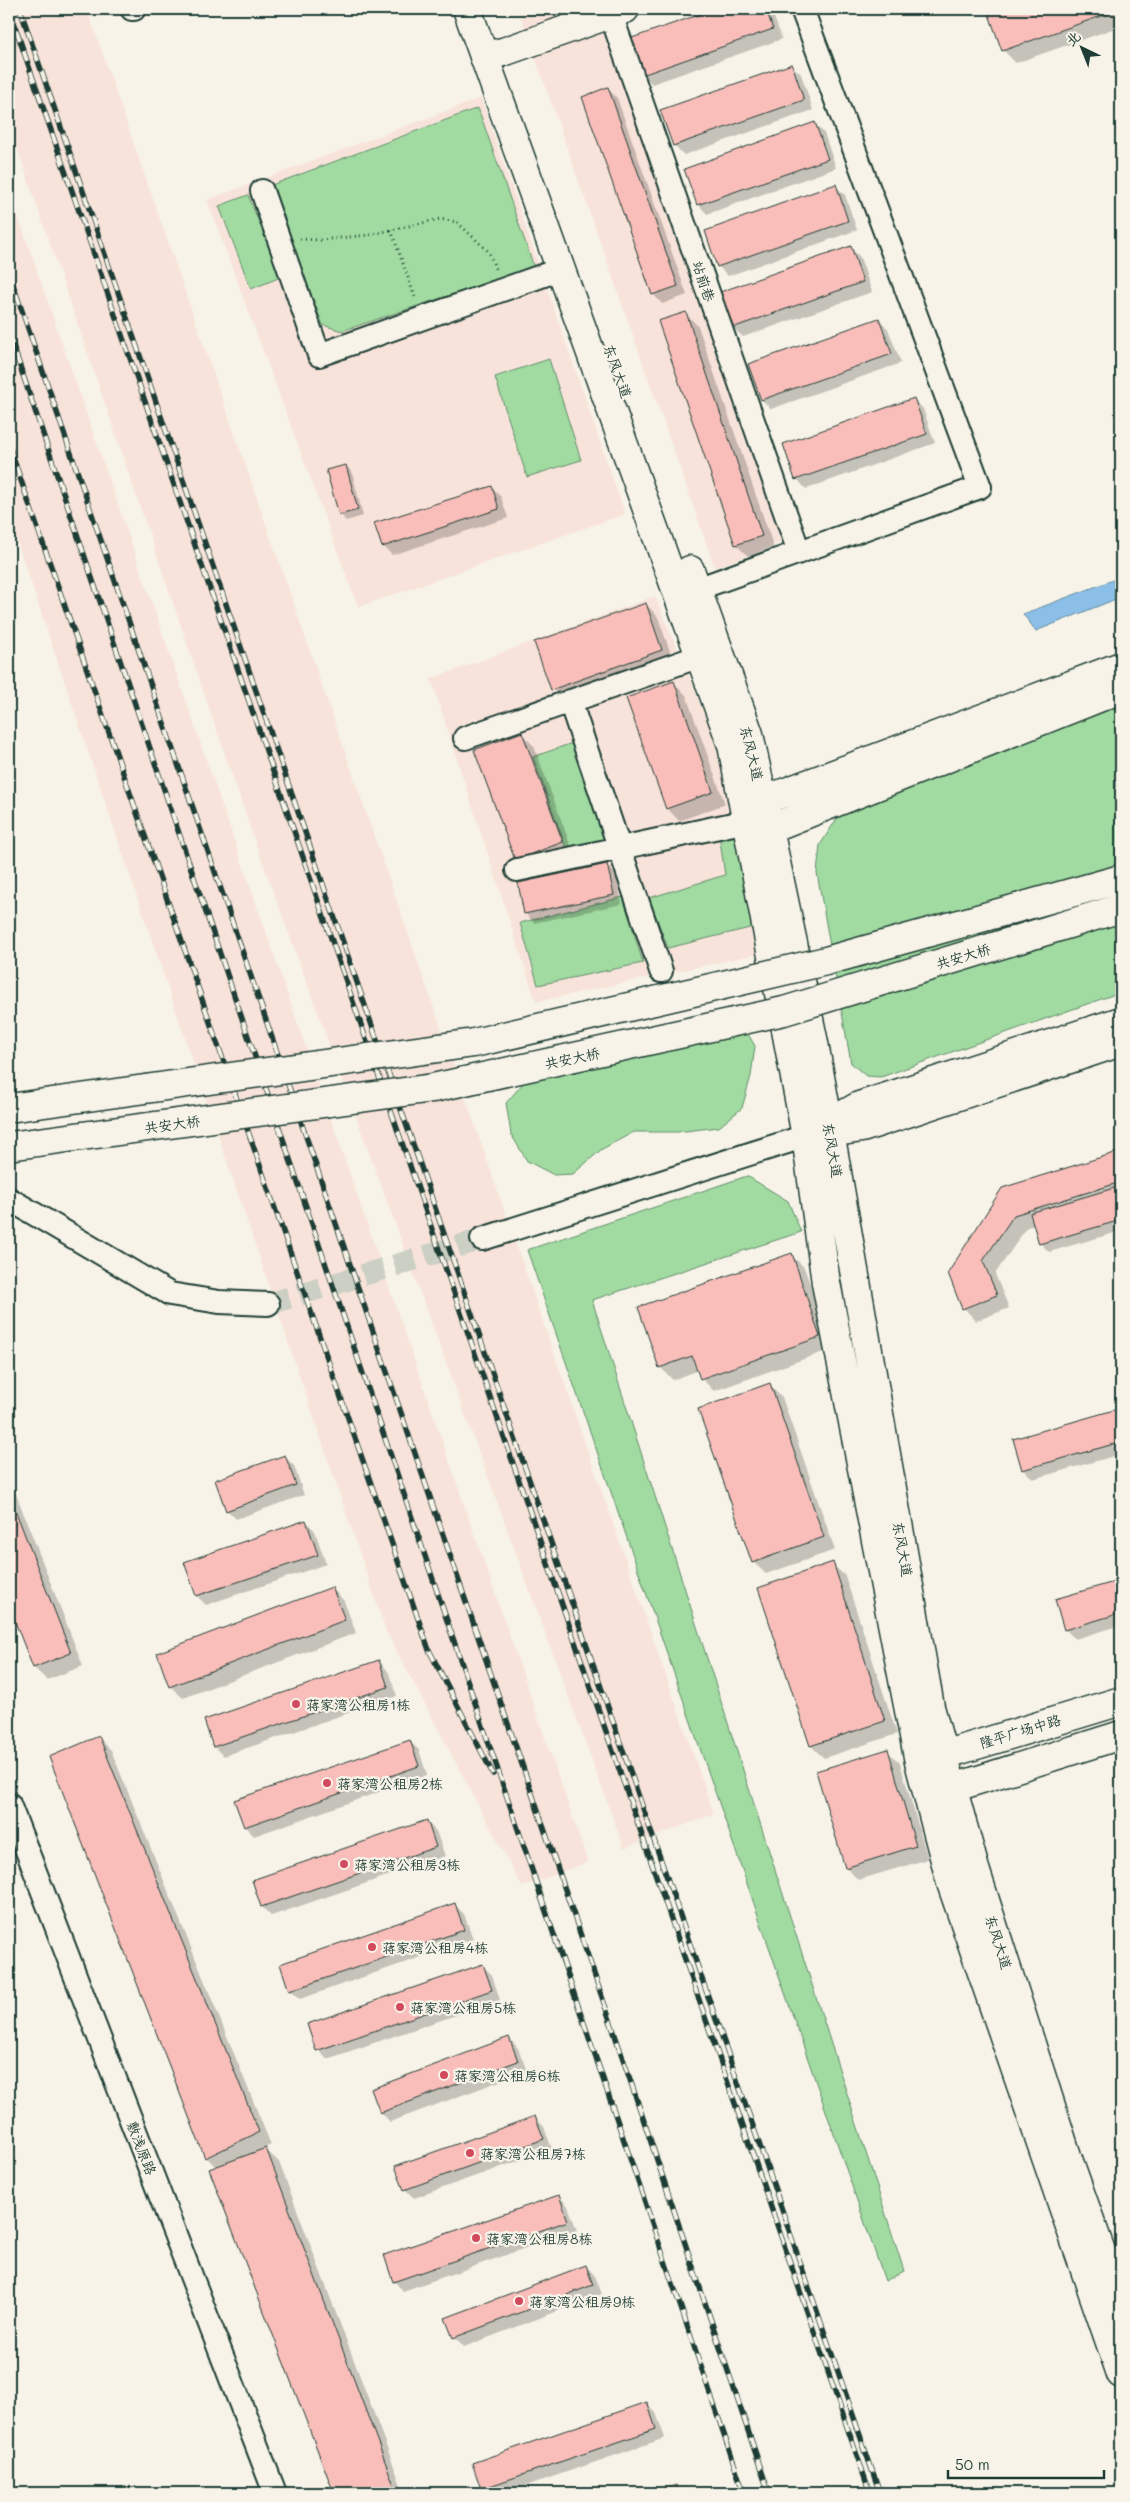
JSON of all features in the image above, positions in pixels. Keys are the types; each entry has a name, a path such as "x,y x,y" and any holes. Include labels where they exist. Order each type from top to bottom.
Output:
{"main road":[{"path":"467,9 494,54 561,270 732,745 755,819"},
{"name":"东风大道","path":"488,9 494,54 697,589 749,734 755,819 821,1131 826,1283 931,1758 941,1792 975,1869 1067,2156 1121,2308"},
{"path":"494,54 615,10"},
{"path":"755,819 1121,666"},
{"path":"755,819 1121,689"},
{"path":"9,1108 474,1043 826,962 1109,884 1121,878"},
{"name":"共安大桥","path":"9,1146 433,1088 784,1011 1121,908"},
{"path":"821,1131 859,1106 1121,1021"},
{"path":"821,1131 862,1128 1121,1042"},
{"name":"隆平广场中路","path":"931,1758 1121,1701"},
{"path":"941,1792 1121,1735"},
{"name":"东风大道","path":"941,1792 952,1883 1121,2374"}],"street":[{"path":"697,589 980,488 802,9"},
{"name":"站前巷","path":"615,10 799,552"},
{"path":"262,191 319,355 561,270"},
{"path":"465,738 700,656"},
{"path":"570,701 661,971"},
{"path":"517,870 755,819"},
{"path":"482,1239 821,1131"},
{"path":"9,1199 170,1294 219,1302 268,1304"},
{"name":"敷浅原路","path":"9,1804 275,2493"}],"path":[{"path":"278,239 320,240 369,235 440,219 457,222 489,252 496,269 499,292"},
{"path":"391,230 422,319"}],"shaded area":[{"path":"9,9 87,9 714,1814 624,1848 253,836 9,124"},
{"path":"518,9 600,9 788,540 715,568"},
{"path":"481,98 625,514 358,607 207,200"},
{"path":"9,190 588,1862 522,1887 386,1631 9,518"},
{"path":"655,596 724,759 762,953 536,1002 431,679"}],"green space":[{"path":"478,108 534,267 342,331 323,325 269,186"},
{"path":"248,195 281,277 251,289 219,206"},
{"path":"549,359 581,460 527,477 495,377"},
{"path":"1121,703 1121,992 881,1077 866,1076 851,1063 817,873 820,845 838,817"},
{"path":"575,742 610,838 568,853 533,757"},
{"path":"737,830 758,926 668,948 649,898 725,875 719,834"},
{"path":"623,897 643,963 538,985 520,923"},
{"path":"748,1034 755,1046 751,1076 742,1108 719,1127 677,1132 634,1132 602,1149 573,1174 554,1175 527,1161 511,1134 506,1103 525,1081"},
{"path":"747,1176 788,1201 801,1232 592,1300 904,2271 885,2281 527,1250"}],"water":[{"path":"1121,577 1121,597 1036,631 1023,614"}],"building":[{"path":"715,9 766,9 773,29 642,75 629,39"},
{"path":"987,9 1121,9 1002,51"},
{"path":"792,64 804,100 673,146 660,110"},
{"path":"608,87 678,286 652,295 582,97"},
{"path":"815,122 828,159 697,205 684,169"},
{"path":"836,184 848,221 717,267 705,231"},
{"path":"851,246 863,282 732,328 720,292"},
{"path":"686,312 762,536 735,545 658,321"},
{"path":"879,318 892,354 761,400 748,364"},
{"path":"914,398 927,434 795,480 783,444"},
{"path":"346,465 358,510 339,515 326,470"},
{"path":"492,486 499,509 382,547 374,523"},
{"path":"646,603 662,650 551,690 534,642"},
{"path":"674,681 713,792 666,809 626,698"},
{"path":"522,732 563,842 515,860 474,750"},
{"path":"607,864 614,895 524,914 518,883"},
{"path":"1121,1151 1121,1182 1014,1215 983,1261 997,1295 962,1309 948,1273 1002,1188"},
{"path":"1121,1186 1121,1220 1039,1244 1030,1213"},
{"path":"792,1253 820,1337 700,1379 692,1356 659,1368 638,1307"},
{"path":"770,1383 824,1537 752,1563 698,1409"},
{"path":"1121,1408 1121,1442 1022,1470 1013,1439"},
{"path":"285,1455 296,1485 226,1511 215,1480"},
{"path":"9,1494 71,1653 33,1668 9,1606"},
{"path":"306,1520 318,1555 196,1596 184,1562"},
{"path":"833,1562 885,1721 810,1746 758,1588"},
{"path":"1121,1580 1121,1613 1064,1630 1055,1599"},
{"path":"332,1587 345,1620 169,1687 157,1653"},
{"name":"蒋家湾公租房1栋","path":"379,1660 388,1687 213,1747 204,1720"},
{"path":"99,1736 259,2132 205,2158 49,1757"},
{"name":"蒋家湾公租房2栋","path":"410,1740 419,1766 244,1827 234,1800"},
{"path":"888,1749 916,1846 845,1868 816,1771"},
{"name":"蒋家湾公租房3栋","path":"427,1820 436,1847 261,1907 252,1880"},
{"name":"蒋家湾公租房4栋","path":"455,1903 464,1930 289,1991 280,1964"},
{"name":"蒋家湾公租房5栋","path":"483,1964 492,1990 316,2051 307,2024"},
{"name":"蒋家湾公租房6栋","path":"509,2037 518,2061 380,2113 371,2089"},
{"name":"蒋家湾公租房7栋","path":"535,2116 544,2139 404,2190 395,2166"},
{"path":"266,2148 397,2493 334,2493 209,2169"},
{"name":"蒋家湾公租房8栋","path":"559,2195 568,2221 393,2282 384,2255"},
{"name":"蒋家湾公租房9栋","path":"586,2265 593,2285 453,2338 445,2318"},
{"path":"647,2402 656,2429 481,2489 472,2463"},
{"path":"676,2485 679,2493 653,2493"}],"tunnel":[{"path":"268,1304 482,1239"}],"railway":[{"path":"9,9 870,2493"},
{"path":"20,9 880,2493"},
{"path":"9,273 613,2029 769,2493"},
{"path":"9,334 744,2493"},
{"path":"9,446 429,1650 493,1774"}],"place":[{"name":"蒋家湾公租房1栋","path":"296,1704"},
{"name":"蒋家湾公租房2栋","path":"327,1783"},
{"name":"蒋家湾公租房3栋","path":"344,1864"},
{"name":"蒋家湾公租房4栋","path":"372,1947"},
{"name":"蒋家湾公租房5栋","path":"400,2007"},
{"name":"蒋家湾公租房6栋","path":"444,2075"},
{"name":"蒋家湾公租房7栋","path":"470,2153"},
{"name":"蒋家湾公租房8栋","path":"476,2238"},
{"name":"蒋家湾公租房9栋","path":"519,2301"}]}
